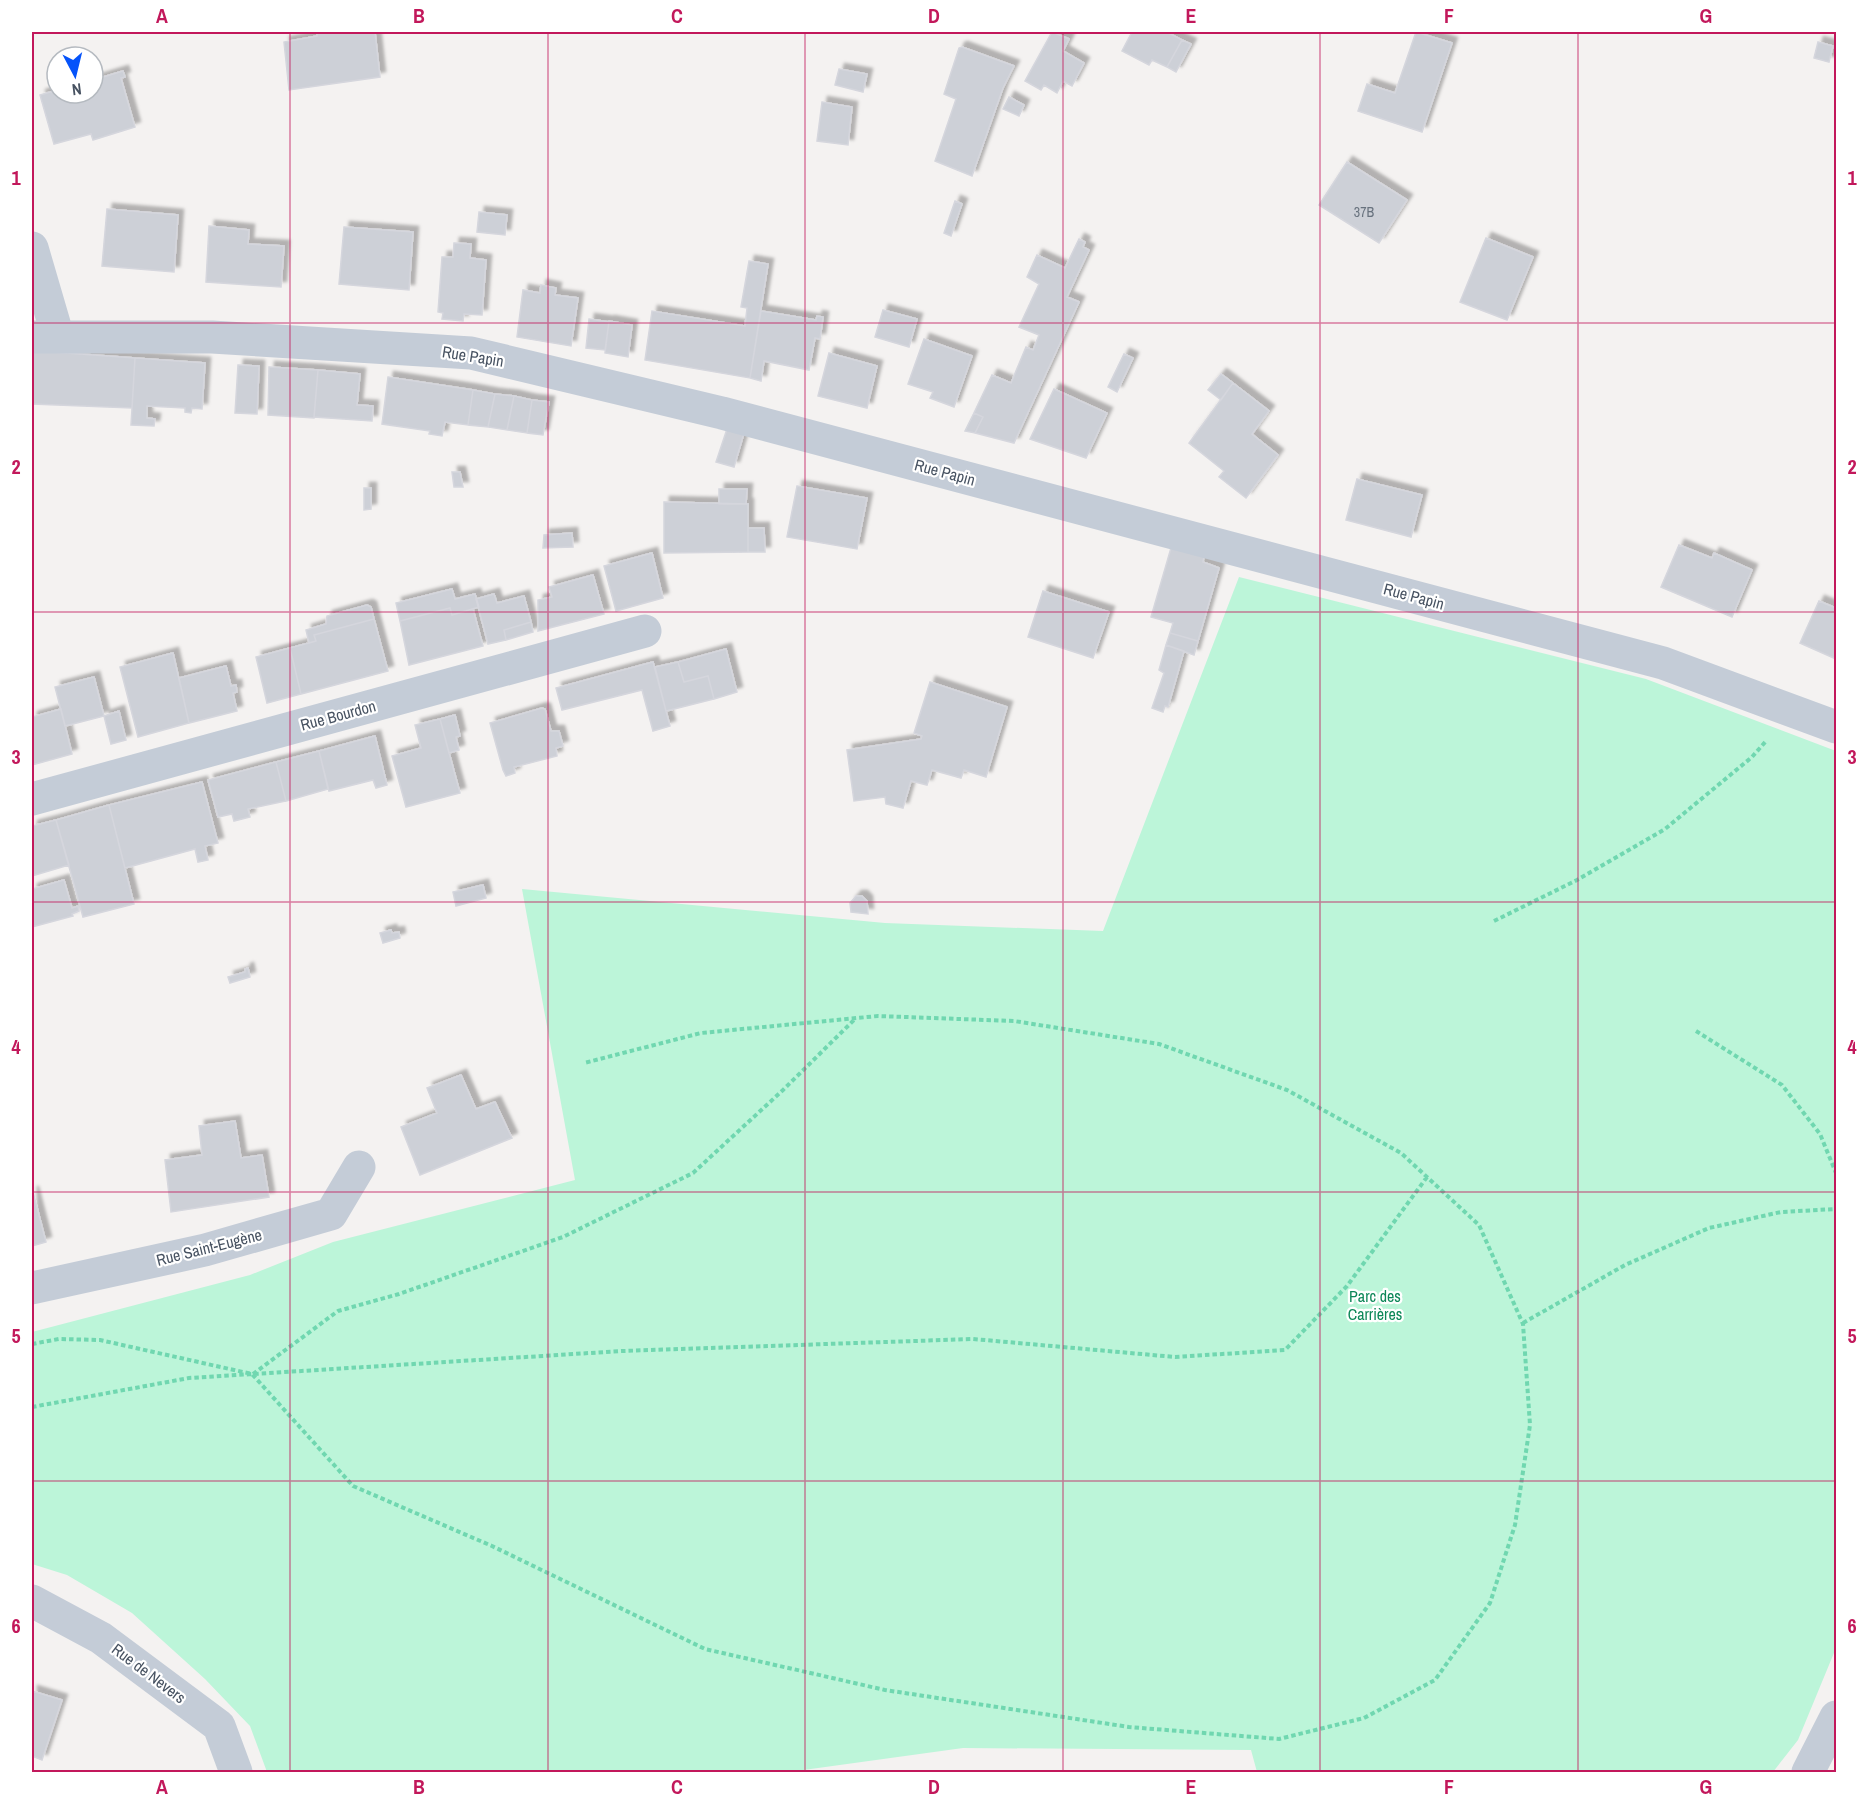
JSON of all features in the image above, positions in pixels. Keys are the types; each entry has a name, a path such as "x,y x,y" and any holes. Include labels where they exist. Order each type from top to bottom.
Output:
{"street":[{"path":"32,248 45,337"},
{"name":"Rue Papin","path":"45,337 212,337 471,353 722,412 1663,663 1836,727"},
{"name":"Rue Bourdon","path":"32,799 645,631"},
{"name":"Rue Saint-Eugène","path":"32,1288 205,1250 331,1214 359,1167"},
{"name":"Rue de Nevers","path":"32,1601 101,1638 219,1726 236,1773"},
{"path":"1808,1773 1836,1717"}],"path":[{"path":"1494,921 1577,880 1665,829 1752,757 1793,711"},
{"path":"32,1344 59,1339 100,1340 252,1374 353,1486 492,1546 705,1649 885,1690 1129,1726 1279,1738 1364,1718 1435,1680 1490,1603 1515,1525 1530,1425 1523,1323 1479,1225 1401,1153 1287,1090 1159,1044 1014,1021 878,1017 701,1033 584,1063"},
{"path":"252,1374 338,1311 399,1294 563,1237 693,1173 783,1090 855,1019"},
{"path":"1696,1031 1782,1085 1820,1134 1836,1173"},
{"path":"32,1407 189,1378 622,1351 973,1339 1175,1357 1285,1350 1347,1286 1427,1177"},
{"path":"1523,1323 1626,1265 1708,1228 1781,1212 1836,1209"}],"green space":[{"name":"Parc des Carrières","path":"1239,577 1646,679 1836,751 1836,1648 1798,1740 1773,1772 1257,1772 1251,1750 963,1748 789,1772 267,1772 250,1726 205,1679 132,1613 67,1575 32,1564 32,1332 250,1275 333,1242 575,1180 522,889 885,923 1103,931"}],"building":[{"path":"317,32 375,32 380,77 289,90 284,42 317,36"},
{"path":"1052,32 1069,39 1063,51 1084,63 1072,86 1063,81 1057,93 1044,85 1041,90 1025,81"},
{"path":"1132,32 1167,32 1182,40 1167,67 1152,60 1149,65 1122,51"},
{"path":"1416,32 1452,43 1422,132 1358,111 1367,84 1395,93"},
{"path":"1182,40 1191,44 1176,72 1167,67"},
{"path":"1818,42 1833,46 1829,62 1814,58"},
{"path":"962,47 1014,66 1003,88 972,176 935,161 956,99 944,94 959,48"},
{"path":"839,69 867,74 863,92 835,85"},
{"path":"123,71 125,77 121,78 135,127 93,140 91,134 54,144 40,95 45,94 45,105 105,105 105,76"},
{"path":"1009,97 1024,105 1019,116 1003,109"},
{"path":"822,102 852,107 848,145 817,141"},
{"path":"1347,162 1407,200 1379,243 1319,205"},
{"path":"955,201 962,204 951,236 944,233"},
{"path":"107,209 178,215 174,272 102,266"},
{"path":"479,212 507,215 505,235 477,232"},
{"path":"209,226 249,230 248,244 284,246 281,287 206,282"},
{"path":"344,227 413,232 409,290 339,284"},
{"path":"1486,238 1533,257 1507,320 1460,302"},
{"path":"1079,239 1085,242 1083,247 1089,250 1067,297 1079,302 1014,443 975,433 983,417 974,413 992,375 1011,383 1026,347 1033,350 1039,335 1019,327 1039,284 1027,277 1037,255 1065,268"},
{"path":"454,243 471,244 470,258 486,260 482,315 464,314 463,321 442,319 443,313 438,312 442,257 453,257"},
{"path":"749,261 768,264 750,378 645,360 652,311 745,326 747,308 741,307"},
{"path":"541,285 556,288 555,295 578,298 571,346 517,337 523,290 540,293"},
{"path":"883,310 917,319 909,347 875,337"},
{"path":"761,311 816,320 817,316 823,317 820,339 815,338 809,370 764,361 761,381 750,378"},
{"path":"589,319 609,322 605,350 586,348"},
{"path":"609,321 632,325 628,357 605,353"},
{"path":"924,339 972,356 954,407 930,398 933,392 908,384"},
{"path":"32,352 135,358 132,408 32,404"},
{"path":"829,353 877,366 867,408 818,396"},
{"path":"1124,354 1133,358 1117,392 1108,387"},
{"path":"135,358 205,363 202,409 192,408 191,413 185,412 185,408 147,406 147,418 155,419 154,426 131,425"},
{"path":"238,365 259,366 257,414 235,413"},
{"path":"269,367 318,370 314,418 268,415"},
{"path":"318,370 360,374 357,405 373,406 372,421 314,417"},
{"path":"1221,374 1233,383 1221,400 1208,390"},
{"path":"388,377 473,390 468,425 445,422 442,436 429,434 430,431 382,424"},
{"path":"1233,383 1269,411 1252,434 1278,455 1246,498 1219,477 1224,471 1189,443"},
{"path":"1054,389 1107,413 1086,458 1030,439"},
{"path":"473,390 495,394 488,427 468,425"},
{"path":"495,394 514,396 507,430 488,427"},
{"path":"514,396 532,400 527,433 507,430"},
{"path":"532,400 549,402 543,435 527,433"},
{"path":"974,413 983,417 975,433 965,431"},
{"path":"727,429 744,433 734,467 716,462"},
{"path":"452,472 460,472 463,487 454,487"},
{"path":"1357,479 1422,495 1411,537 1346,520"},
{"path":"797,486 867,498 857,549 787,537"},
{"path":"364,488 371,488 371,509 364,510"},
{"path":"719,489 747,489 746,504 719,504"},
{"path":"664,502 748,504 748,552 664,553"},
{"path":"748,528 764,528 765,552 748,552"},
{"path":"572,533 573,547 543,548 544,535"},
{"path":"1173,541 1205,551 1203,562 1219,568 1198,641 1170,633 1173,623 1151,617"},
{"path":"1679,545 1712,558 1714,553 1752,570 1732,617 1661,587"},
{"path":"652,553 663,598 616,611 604,566"},
{"path":"593,575 604,614 538,631 538,600 552,597 549,587"},
{"path":"452,589 455,599 475,594 479,607 452,615 450,608 400,621 396,603"},
{"path":"1043,591 1109,612 1093,658 1028,637"},
{"path":"494,594 497,603 524,596 531,622 504,630 506,640 488,644 476,599"},
{"path":"1819,601 1836,608 1836,659 1800,643"},
{"path":"367,605 371,607 374,619 314,635 316,641 309,643 306,630 326,624 327,616"},
{"path":"450,608 452,615 473,609 483,646 409,665 400,621"},
{"path":"374,619 388,671 301,694 290,648 316,641 314,635"},
{"path":"531,622 533,632 506,640 504,630"},
{"path":"1170,633 1198,641 1194,655 1166,645"},
{"path":"1166,645 1184,651 1168,707 1165,706 1163,712 1152,708 1164,673 1159,670"},
{"path":"290,648 301,694 267,703 256,657"},
{"path":"726,649 737,692 714,699 708,676 684,682 678,662"},
{"path":"173,653 189,723 138,737 120,667"},
{"path":"653,662 670,726 653,731 642,690 562,710 556,688"},
{"path":"678,662 684,682 708,676 714,699 666,711 655,667"},
{"path":"226,666 231,686 236,685 237,692 233,693 237,711 189,723 179,678"},
{"path":"94,677 104,716 65,726 55,687"},
{"path":"930,682 1007,707 986,777 964,770 961,778 932,770 927,785 911,781 903,808 886,804 885,797 854,801 847,750 921,739 922,736 914,733"},
{"path":"61,709 72,754 32,765 32,717"},
{"path":"545,709 551,731 559,731 563,746 556,748 557,756 514,767 515,773 506,776 490,723"},
{"path":"119,711 126,740 111,744 104,716"},
{"path":"455,715 460,736 456,737 459,750 449,753 440,719"},
{"path":"440,719 460,793 406,807 392,756 421,748 415,725"},
{"path":"375,736 387,785 376,788 373,780 329,791 319,751"},
{"path":"319,751 328,789 286,801 276,762"},
{"path":"276,762 286,801 248,809 250,817 234,821 232,814 218,817 208,780"},
{"path":"202,782 218,843 205,846 208,860 198,862 195,849 125,868 109,805"},
{"path":"109,805 134,904 83,917 56,820"},
{"path":"56,820 69,865 32,876 32,826"},
{"path":"64,880 72,908 78,906 79,911 72,914 73,916 32,927 32,889"},
{"path":"483,885 486,898 456,906 453,892"},
{"path":"856,896 862,896 867,901 868,914 851,912 850,903"},
{"path":"391,930 392,933 399,932 400,938 383,943 380,933"},
{"path":"248,968 250,977 230,983 228,977 245,972"},
{"path":"461,1075 476,1109 495,1102 512,1138 420,1175 401,1127 437,1113 427,1088"},
{"path":"235,1121 241,1158 262,1155 269,1197 171,1212 165,1160 202,1155 199,1126"},
{"path":"32,1192 46,1242 32,1246"},
{"path":"32,1691 62,1700 42,1760 32,1756"}]}
